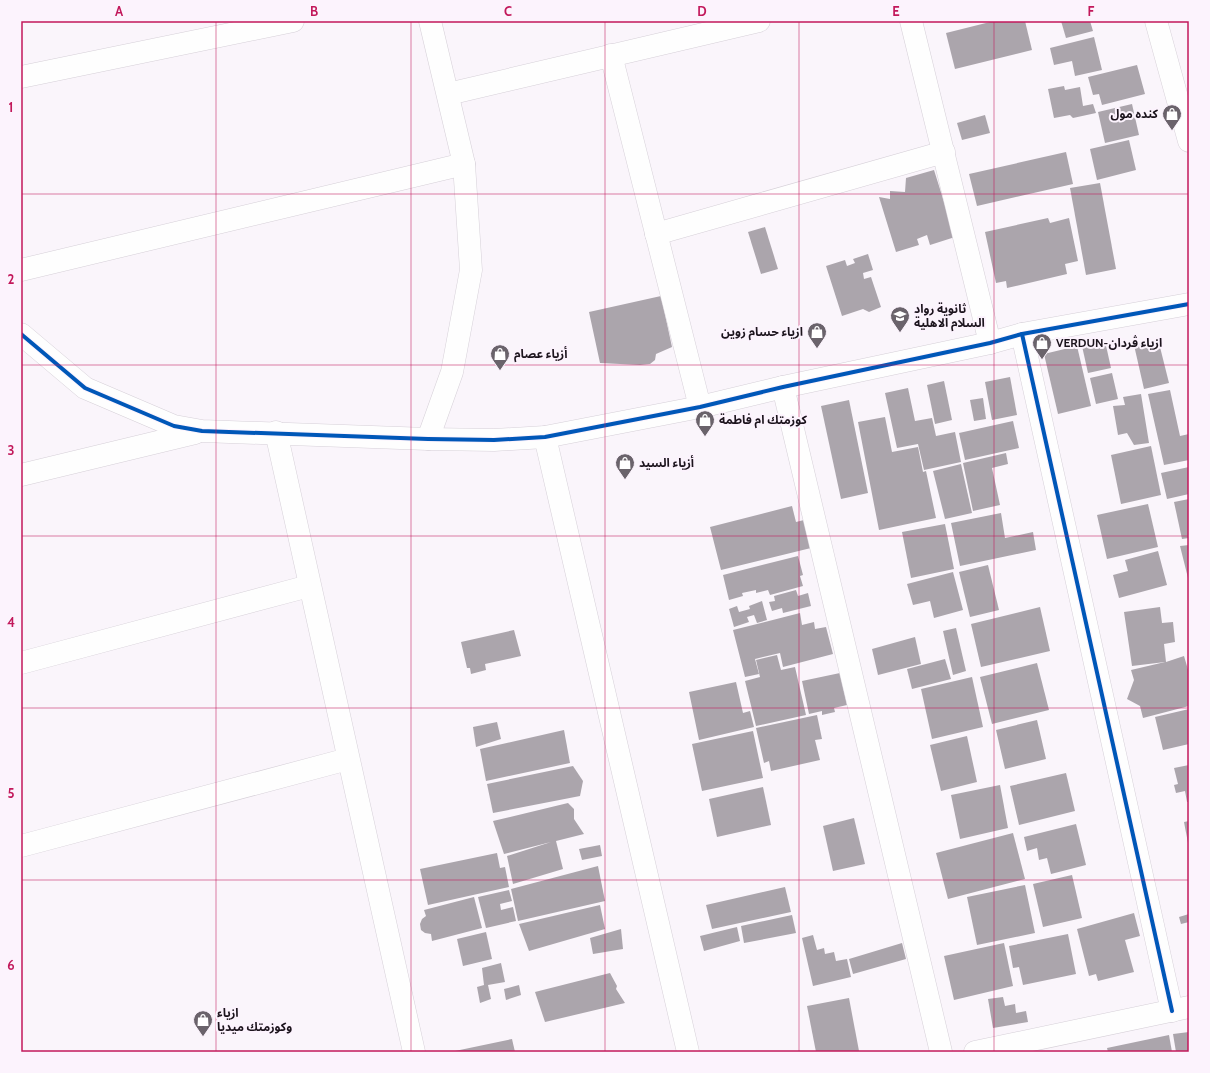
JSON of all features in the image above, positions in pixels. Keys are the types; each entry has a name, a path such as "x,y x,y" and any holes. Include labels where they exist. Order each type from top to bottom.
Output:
{"street":[{"path":"21,77 293,21"},
{"path":"428,439 452,372 471,270 464,164 430,21"},
{"path":"448,94 759,21"},
{"path":"910,21 944,152 990,343"},
{"path":"1156,21 1189,141"},
{"path":"611,55 700,407"},
{"path":"656,234 944,152"},
{"path":"21,270 464,164"},
{"path":"21,334 85,388 174,426 202,431 276,432 428,439 494,440 545,437 700,407 783,386 990,343 1022,334 1189,304"},
{"path":"975,1052 1180,1009 1022,334"},
{"path":"783,386 941,1052"},
{"path":"21,475 202,431"},
{"path":"276,432 309,586 414,1052"},
{"path":"545,437 688,1052"},
{"path":"21,663 309,586"},
{"path":"21,846 348,760"}],"building":[{"path":"994,21 1025,21 1032,50 955,69 946,33"},
{"path":"1061,21 1090,21 1093,31 1066,38"},
{"path":"1094,37 1102,70 1075,76 1072,61 1054,65 1050,48"},
{"path":"1137,65 1145,94 1102,105 1099,94 1093,95 1088,77"},
{"path":"1064,86 1065,90 1080,87 1083,106 1093,104 1096,113 1073,118 1070,115 1054,118 1048,89"},
{"path":"1132,104 1139,135 1105,143 1098,112"},
{"path":"985,115 990,133 962,140 957,123"},
{"path":"1129,140 1136,170 1097,180 1090,149"},
{"path":"1066,152 1073,184 977,206 969,174"},
{"path":"934,170 955,237 930,245 927,235 917,239 919,245 896,252 879,197 890,199 890,191 905,192 906,178"},
{"path":"1100,183 1116,269 1086,275 1070,188"},
{"path":"1048,218 1050,223 1069,218 1078,261 1065,264 1067,274 1007,288 1006,281 996,283 985,232"},
{"path":"765,227 778,269 761,274 748,232"},
{"path":"868,254 873,270 863,273 864,279 871,277 881,307 869,312 863,309 842,316 826,266 845,260 847,266 855,263 853,259"},
{"path":"661,296 672,347 656,354 655,360 650,364 600,363 589,312"},
{"path":"1158,339 1169,383 1144,389 1134,345"},
{"path":"1105,341 1111,368 1088,373 1082,346"},
{"path":"1077,346 1091,406 1058,414 1044,354"},
{"path":"1112,373 1118,399 1096,404 1090,378"},
{"path":"1010,377 1017,415 992,420 985,382"},
{"path":"944,381 952,420 935,424 927,385"},
{"path":"908,388 915,421 932,418 936,436 955,432 961,462 924,470 918,444 897,448 885,393"},
{"path":"1170,390 1180,436 1189,434 1189,460 1164,465 1148,394"},
{"path":"1141,394 1149,443 1134,445 1127,433 1118,435 1113,406 1125,405 1123,397"},
{"path":"983,398 986,419 974,421 970,400"},
{"path":"849,400 868,493 841,499 821,406"},
{"path":"885,417 892,452 918,447 923,472 926,471 936,518 879,530 858,422"},
{"path":"1013,421 1019,448 965,460 959,433"},
{"path":"1151,446 1161,495 1121,504 1111,455"},
{"path":"1006,453 1008,464 992,468 1000,505 973,511 963,463"},
{"path":"961,464 972,513 945,519 933,471"},
{"path":"1189,467 1189,494 1167,499 1161,473"},
{"path":"1189,499 1189,538 1182,539 1174,502"},
{"path":"1148,504 1158,547 1107,559 1097,515"},
{"path":"792,506 796,522 804,520 811,548 721,570 710,527"},
{"path":"1001,513 1005,538 1033,532 1036,550 960,566 951,523"},
{"path":"945,524 954,569 911,578 902,532"},
{"path":"1189,545 1189,578 1188,578 1180,546"},
{"path":"1158,551 1167,585 1119,598 1113,575 1128,571 1125,560"},
{"path":"798,556 803,575 800,576 803,586 770,595 768,590 756,593 756,590 742,593 743,596 729,600 723,575"},
{"path":"988,565 999,610 970,617 959,572"},
{"path":"953,572 963,610 934,618 930,601 913,605 907,584"},
{"path":"796,590 798,596 808,593 811,606 783,613 782,608 772,611 769,602 775,601 774,596"},
{"path":"762,601 767,620 757,623 754,615 747,617 749,622 734,627 729,609 737,606 739,612 750,609 749,606"},
{"path":"1040,607 1050,651 981,667 971,624"},
{"path":"1160,607 1162,623 1173,622 1175,642 1164,644 1166,662 1184,656 1189,673 1189,706 1143,718 1140,706 1127,699 1134,680 1131,670 1165,662 1132,666 1124,612"},
{"path":"800,613 802,625 814,622 815,629 826,627 833,654 783,667 780,653 755,659 759,674 745,677 733,630"},
{"path":"956,628 966,671 953,675 943,631"},
{"path":"514,630 521,656 485,664 486,670 471,674 470,668 467,668 461,642"},
{"path":"915,637 921,664 878,675 872,649"},
{"path":"777,655 781,670 795,667 806,715 756,726 745,681 760,677 756,660"},
{"path":"945,659 951,679 912,689 907,669"},
{"path":"1037,663 1049,710 992,724 980,677"},
{"path":"840,673 847,705 834,708 835,712 822,715 822,711 809,714 802,681"},
{"path":"972,677 983,727 932,739 921,689"},
{"path":"736,682 743,713 750,711 754,727 699,740 689,692"},
{"path":"1189,709 1189,744 1163,750 1155,717"},
{"path":"817,715 822,739 815,740 820,760 771,771 769,761 764,763 756,728"},
{"path":"1037,720 1046,759 1005,769 996,730"},
{"path":"497,722 501,739 476,747 473,727"},
{"path":"564,730 570,763 486,781 480,749"},
{"path":"753,731 763,778 702,791 692,744"},
{"path":"967,736 977,782 941,791 930,745"},
{"path":"1189,765 1189,802 1187,802 1185,791 1176,793 1174,785 1178,784 1174,768"},
{"path":"573,766 583,781 580,796 493,813 487,784"},
{"path":"1066,773 1075,811 1019,825 1010,786"},
{"path":"1000,785 1008,828 960,839 951,795"},
{"path":"763,787 771,825 717,837 709,799"},
{"path":"568,803 574,809 574,819 584,834 556,841 563,869 513,884 507,856 551,842 504,854 493,821"},
{"path":"854,818 865,864 833,871 823,826"},
{"path":"1189,821 1189,843 1188,843 1184,822"},
{"path":"1076,824 1086,865 1051,874 1047,858 1039,860 1037,848 1027,851 1024,837"},
{"path":"1013,833 1025,879 948,899 936,853"},
{"path":"600,845 602,856 582,860 579,849"},
{"path":"497,853 500,868 505,867 509,887 428,905 420,869"},
{"path":"598,866 605,901 518,921 511,889"},
{"path":"1072,875 1082,918 1043,927 1033,884"},
{"path":"1025,885 1035,933 977,945 967,897"},
{"path":"785,887 791,912 712,929 706,905"},
{"path":"509,890 512,901 500,904 501,910 513,907 516,921 486,928 478,897"},
{"path":"474,897 482,928 432,941 431,934 425,933 421,930 420,924 422,919 426,916 424,910"},
{"path":"600,905 605,929 529,951 519,924"},
{"path":"1134,913 1140,936 1125,940 1134,972 1098,981 1096,974 1089,976 1077,929"},
{"path":"1189,914 1189,922 1181,924 1179,917"},
{"path":"792,915 796,933 744,943 741,926"},
{"path":"737,927 740,941 704,951 700,936"},
{"path":"621,929 623,949 593,954 590,938"},
{"path":"486,932 492,959 463,966 457,939"},
{"path":"1068,934 1076,974 1023,985 1019,967 1013,968 1009,946"},
{"path":"813,935 817,950 824,948 825,954 834,952 836,961 847,959 851,977 813,986 802,938"},
{"path":"902,943 906,959 853,974 849,959"},
{"path":"1004,943 1013,986 954,1000 944,956"},
{"path":"501,963 505,982 488,985 491,999 480,1003 477,987 484,985 482,968"},
{"path":"610,973 617,986 616,989 625,1003 545,1022 535,992"},
{"path":"519,985 521,995 506,1000 504,989"},
{"path":"1003,997 1005,1006 1015,1004 1016,1013 1026,1011 1028,1022 993,1028 988,999"},
{"path":"849,998 859,1051 816,1052 807,1006"},
{"path":"1189,1032 1189,1052 1176,1052 1173,1034"},
{"path":"1169,1035 1172,1052 1108,1052 1107,1048"},
{"path":"512,1039 515,1052 455,1052 455,1051"}],"cycle path":[{"path":"21,334 85,388 174,426 202,431 494,440 545,437 700,407 783,387 990,343 1022,334 1189,304"},
{"path":"1022,334 1172,1011"}],"place":[{"name":"كنده مول","path":"1172,131"},
{"name":"ثانوية رواد السلام الاهلية","path":"900,333"},
{"name":"ازياء حسام زوين","path":"817,349"},
{"name":"VERDUN-ازياء ڤردان","path":"1042,360"},
{"name":"أزياء عصام","path":"500,371"},
{"name":"كوزمتك ام فاطمة","path":"705,437"},
{"name":"أزياء السيد","path":"625,480"},
{"name":"ازياء وكوزمتك ميديا","path":"203,1037"}]}
